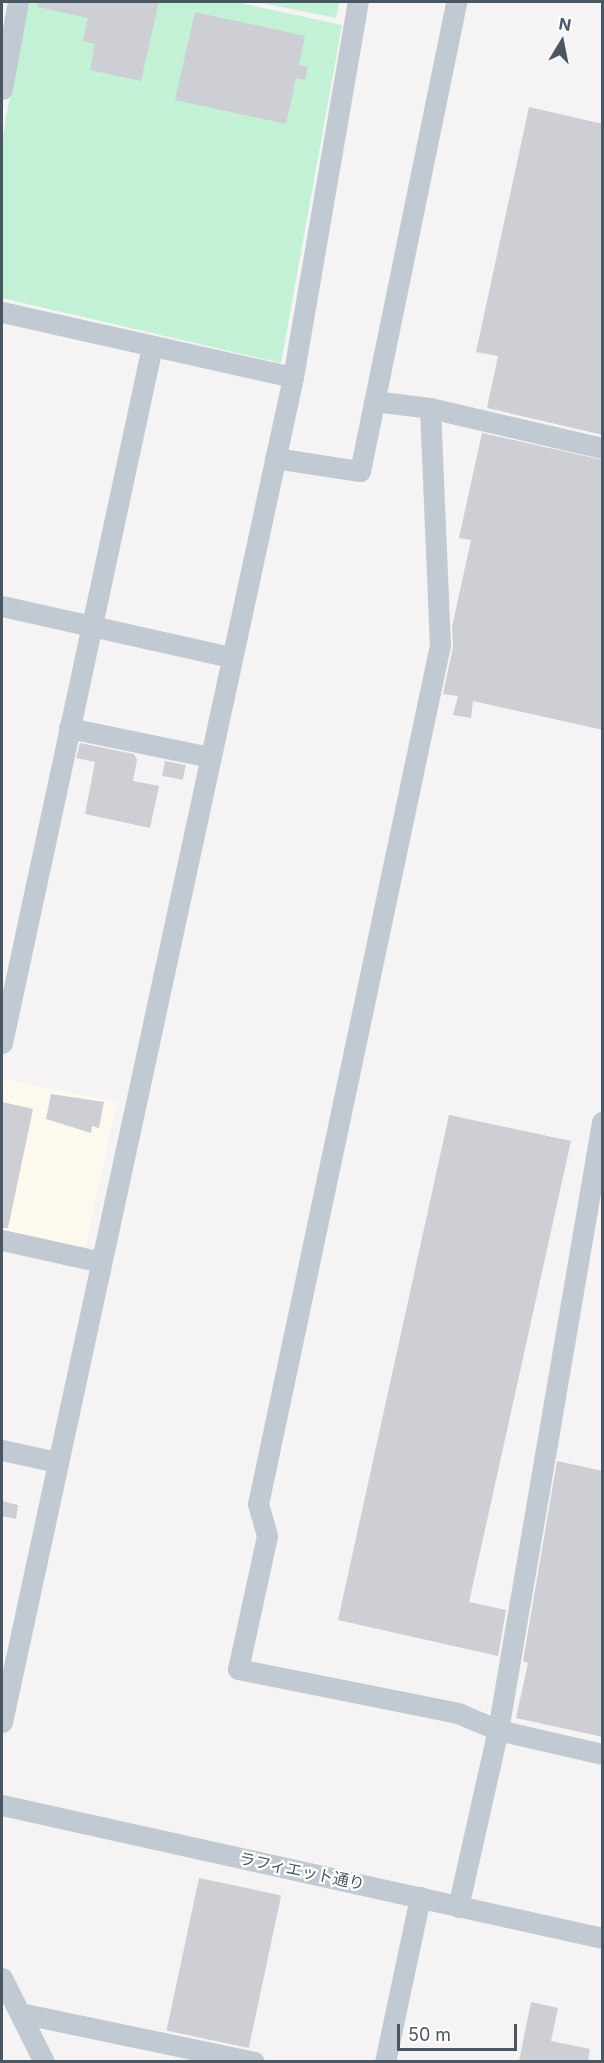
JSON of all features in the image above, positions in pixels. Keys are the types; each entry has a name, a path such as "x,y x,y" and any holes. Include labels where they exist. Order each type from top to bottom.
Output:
{"street":[{"path":"2,89 4,66 18,2"},
{"path":"2,1722 293,377 358,2"},
{"path":"275,458 360,471 456,2"},
{"path":"2,312 293,377"},
{"path":"2,1043 152,346"},
{"path":"374,401 430,408 603,448"},
{"path":"430,408 440,645 258,1504 267,1536 238,1669 458,1713 498,1730 603,1754"},
{"path":"2,606 231,657"},
{"path":"69,728 210,757"},
{"path":"458,1907 498,1730 595,1222 603,1122"},
{"path":"2,1240 101,1262"},
{"path":"2,1450 57,1462"},
{"name":"ラフィエット通り","path":"2,1805 603,1938"},
{"path":"385,2061 420,1897"},
{"path":"2,1978 44,2061"},
{"path":"20,2013 254,2061"}],"shaded area":[{"path":"2,1079 117,1102 86,1243 75,1250 2,1234"}],"green space":[{"path":"27,2 236,2 342,25 281,363 2,298 2,141"},
{"path":"257,2 339,2 336,18"}],"building":[{"path":"39,2 159,2 141,81 90,70 95,44 83,41 88,18 38,7"},
{"path":"195,12 305,36 299,65 308,67 305,80 296,78 286,124 175,100"},
{"path":"529,107 603,124 603,435 487,408 498,356 476,352"},
{"path":"482,433 603,460 603,730 473,701 471,718 453,715 458,696 443,694 453,647 452,627 471,540 459,538"},
{"path":"80,743 134,754 137,760 133,781 159,786 150,828 85,814 95,762 76,758"},
{"path":"165,761 186,765 183,780 162,776"},
{"path":"51,1094 104,1102 99,1128 92,1126 91,1133 46,1119"},
{"path":"2,1102 33,1109 8,1228 2,1228"},
{"path":"449,1115 571,1141 469,1602 506,1610 498,1656 338,1620"},
{"path":"557,1461 603,1471 603,1737 516,1718 528,1663 523,1661"},
{"path":"2,1501 18,1505 16,1519 2,1516"},
{"path":"199,1878 281,1895 249,2048 167,2031"},
{"path":"531,2002 558,2008 551,2041 590,2049 588,2061 519,2061"}]}
